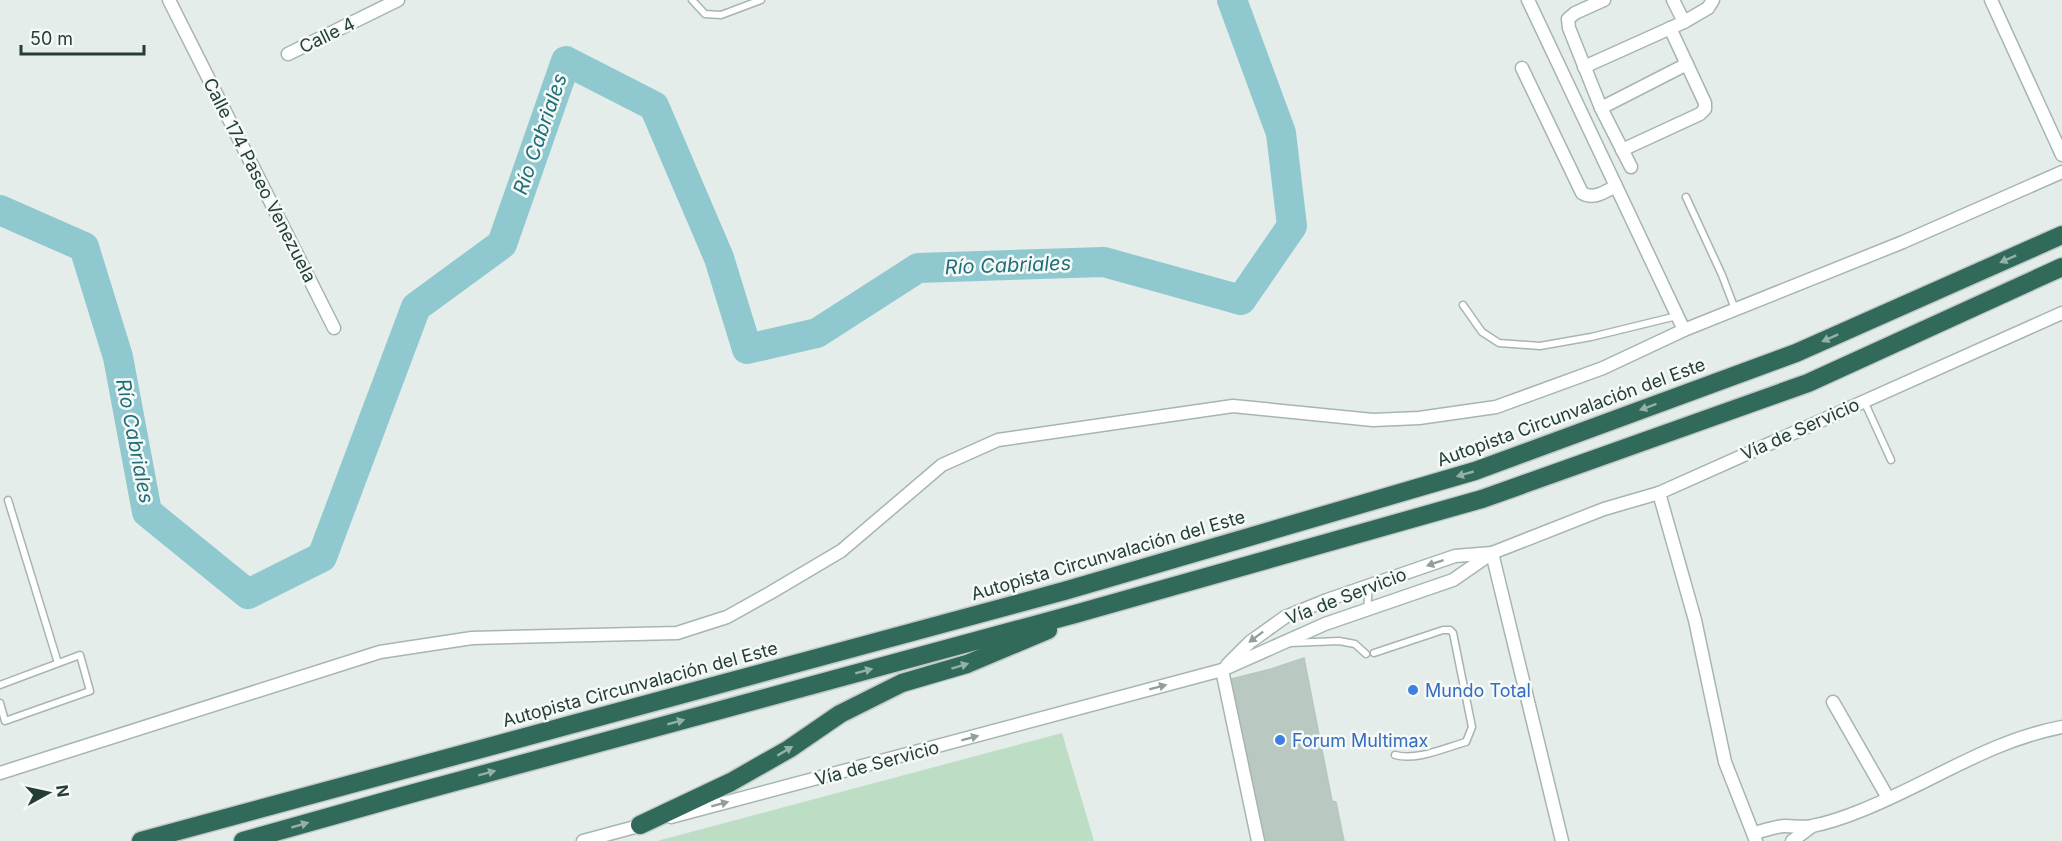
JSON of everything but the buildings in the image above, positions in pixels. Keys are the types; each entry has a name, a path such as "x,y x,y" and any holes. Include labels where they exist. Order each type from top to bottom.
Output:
{"highway":[{"name":"Autopista Circunvalación del Este","path":"141,841 1064,591 1475,471 1796,353 2062,235"},
{"path":"243,841 426,789 1085,611 1493,495 1808,383 2062,267"},
{"path":"640,825 731,782 789,749 840,714 902,683 967,664 1039,635 1085,611"}],"street":[{"name":"Calle 174 Paseo Venezuela","path":"169,0 334,328"},
{"name":"Calle 4","path":"288,54 398,0"},
{"path":"1528,0 1684,330"},
{"path":"1604,0 1575,13 1568,19 1569,28 1601,108 1630,167"},
{"path":"1673,0 1684,22"},
{"path":"1584,67 1684,22 1708,8 1713,0"},
{"path":"1991,0 2062,155"},
{"path":"1622,150 1700,114 1705,109 1705,103 1670,28"},
{"path":"1601,108 1687,64"},
{"path":"1522,68 1582,193 1589,197 1596,196 1616,186"},
{"path":"0,773 380,652 472,638 677,633 727,617 770,594 841,550 942,465 998,440 1233,406 1373,420 1419,418 1496,407 1603,368 1684,330 1903,242 2062,172"},
{"name":"Vía de Servicio","path":"583,841 1222,670 1250,642 1285,617 1327,600 1455,556 1492,553 1604,508 1659,493 2062,313"},
{"path":"1659,493 1695,620 1725,762 1755,837 1782,826 1811,827"},
{"path":"1258,841 1222,670 1325,624 1453,580 1492,553 1562,841"},
{"path":"1325,624 1327,600"},
{"path":"1833,702 1888,798"},
{"path":"1792,841 1811,827 1860,811 2004,743 2036,732 2062,727"}],"lane":[{"path":"693,0 705,14 721,15 761,0"},
{"path":"1686,197 1736,309"},
{"path":"1463,305 1482,332 1499,343 1540,346 1591,337 1677,316"},
{"path":"1864,401 1891,460"},
{"path":"8,500 58,663"},
{"path":"1367,610 1370,586"},
{"path":"1286,643 1339,641 1355,644 1370,654 1443,630 1450,630 1453,633 1472,727 1470,735 1466,742 1425,754 1403,757 1395,755"},
{"path":"0,685 80,655 90,692 6,722 0,704"}],"green space":[{"path":"1062,733 1094,841 657,841"}],"waterway":[{"name":"Río Cabriales","path":"0,210 84,247 118,357 147,512 248,594 322,557 416,307 502,244 566,61 654,106 719,258 747,349 817,333 918,268 1104,262 1241,300 1292,226 1281,133 1232,0"}],"place":[{"name":"Mundo Total","path":"1413,690"},
{"name":"Forum Multimax","path":"1280,740"}]}
